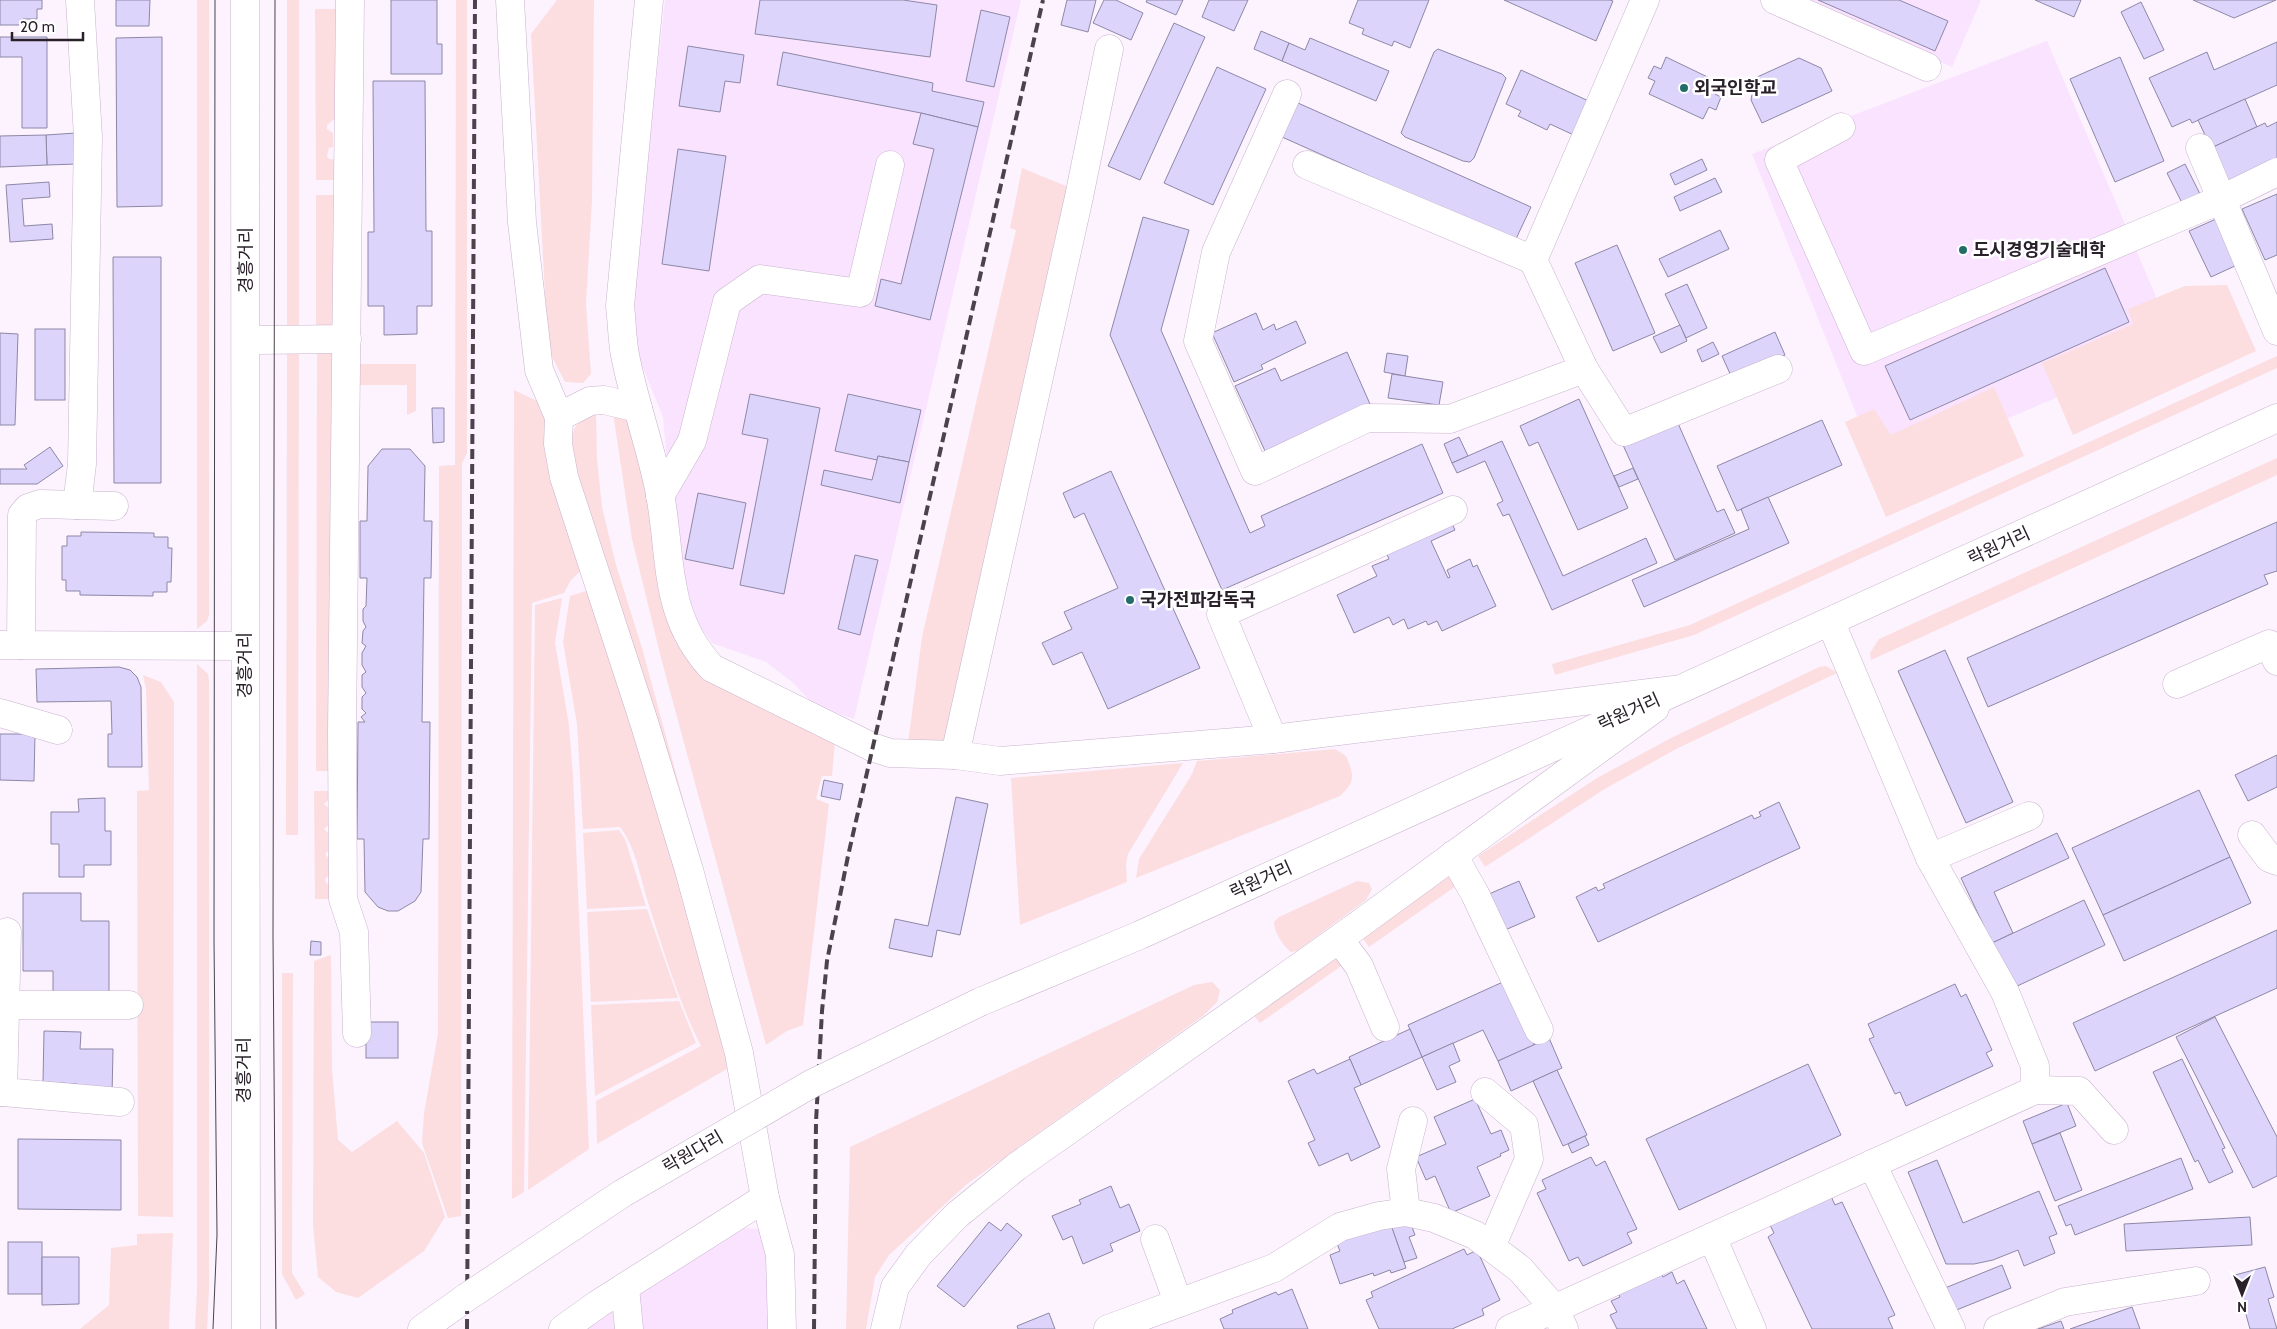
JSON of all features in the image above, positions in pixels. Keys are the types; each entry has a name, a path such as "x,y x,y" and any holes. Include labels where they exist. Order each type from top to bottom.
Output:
{"street":[{"path":"77,505 82,464 88,137 80,0"},
{"name":"경흥거리","path":"245,0 246,1329"},
{"path":"350,0 342,732 343,899 354,932 357,1033"},
{"path":"510,0 522,222 539,370 559,417 558,444 564,477 653,750 689,870 739,1053 764,1198 780,1255 782,1329"},
{"path":"649,0 620,306 624,353 660,496 667,560 683,625 697,651 712,668 858,742 890,753 955,756 1000,761 1273,739 1680,689"},
{"path":"1533,260 1646,0"},
{"path":"1775,0 1927,67"},
{"path":"955,756 1079,197 1108,49"},
{"path":"1287,94 1216,252 1198,341 1255,471 1367,418 1450,419 1584,369"},
{"path":"1841,127 1778,160 1864,351 2222,199 2277,172"},
{"path":"2200,148 2277,331"},
{"path":"660,496 692,441 727,302 760,279 860,293 890,165"},
{"path":"1307,165 1533,260 1584,369 1624,432 1778,369"},
{"path":"246,340 347,340"},
{"path":"559,417 590,401 604,400 638,408"},
{"name":"락원거리","path":"980,1002 1140,935 1680,689 1831,623 2277,418"},
{"path":"114,506 40,504 28,508 22,515 11,645 245,646"},
{"path":"1273,739 1221,614 1454,510"},
{"path":"1831,623 1930,858 2005,992 2035,1066 2035,1090"},
{"path":"2177,684 2269,644 2277,661"},
{"path":"884,1329 895,1287 919,1254 957,1215 1016,1167 1339,939 1680,689"},
{"path":"0,713 58,730"},
{"path":"1930,858 2028,816"},
{"path":"2252,835 2269,858 2277,860"},
{"path":"1453,855 1475,894 1539,1030"},
{"path":"7,932 7,1005 2,1092 120,1102"},
{"path":"1339,939 1360,966 1385,1027"},
{"name":"락원다리","path":"422,1329 623,1193 811,1084 980,1002"},
{"path":"7,1005 129,1005"},
{"path":"1510,1329 1559,1319 1712,1237 2035,1090 2079,1091 2114,1130"},
{"path":"1485,1092 1524,1125 1528,1159 1491,1247"},
{"path":"1406,1212 1401,1169 1413,1120"},
{"path":"1872,1164 1951,1329"},
{"path":"563,1329 764,1198"},
{"path":"1108,1329 1274,1268 1340,1227 1379,1216 1406,1212 1434,1218 1467,1232 1491,1247 1520,1269 1559,1319"},
{"path":"1712,1237 1752,1329"},
{"path":"1155,1239 1178,1302"},
{"path":"1998,1329 2065,1302 2196,1281"},
{"path":"625,1287 629,1329"}],"shaded area":[{"path":"197,0 209,0 209,615 207,621 197,629"},
{"path":"287,0 299,0 299,328 287,328"},
{"path":"456,0 467,0 467,453 462,463 461,1216 448,1218 422,1143 424,1113 438,1034 439,466 455,465"},
{"path":"557,0 594,0 592,200 586,304 591,374 583,383 565,382 548,349 531,34"},
{"path":"665,0 1021,0 854,719 814,705 792,682 766,662 712,643 698,624 676,557 663,417 636,351 631,307"},
{"path":"1792,0 1981,0 1952,67"},
{"path":"315,9 340,9 340,120 333,120 327,125 327,129 333,133 333,147 329,148 327,156 329,159 341,160 341,180 316,180"},
{"name":"도시경영기술대학","path":"2047,41 2177,346 1880,473 1752,154"},
{"path":"1022,168 1073,189 946,744 908,743 922,637 1016,230 1010,228"},
{"path":"316,195 341,195 341,330 316,330"},
{"path":"2227,285 2256,351 2073,435 2042,363 2133,324 2128,309 2185,286"},
{"path":"317,350 337,350 337,771 316,771"},
{"path":"287,353 299,353 298,835 286,835"},
{"path":"2277,356 2277,368 1694,635 1555,675 1552,664 1690,625"},
{"path":"360,364 416,364 416,411 407,415 407,385 360,385"},
{"path":"1994,387 2024,456 1886,517 1845,422 1874,409 1891,435"},
{"path":"514,390 549,407 544,449 585,567 571,580 564,593 532,603 524,1192 512,1199"},
{"path":"596,413 597,459 602,507 616,565 642,648 699,858 572,460 572,436 574,430 581,421"},
{"path":"613,413 629,419 637,432 649,508 657,580 676,643 692,665 716,681 835,740 832,776 822,776 816,799 829,804 803,1025 787,1031 766,1045 661,658 632,539"},
{"path":"2277,458 2277,475 1871,660 1870,653 1879,639"},
{"path":"589,590 680,878 732,1066 597,1144 596,1101 701,1046 672,976 630,844 620,827 583,829 577,724 563,642 570,596"},
{"path":"562,598 555,643 569,725 573,776 589,1149 528,1190 535,605"},
{"path":"197,664 208,674 209,681 209,1289 207,1329 195,1329 197,1289"},
{"path":"1826,666 1837,673 1676,749 1603,790 1485,867 1478,856 1597,778 1671,738 1819,667"},
{"path":"143,675 161,682 174,702 173,1217 138,1216 137,791 149,790 146,689"},
{"path":"1335,749 1346,756 1352,773 1349,786 1340,796 1136,878 1139,859 1192,774 1197,761"},
{"path":"1183,763 1128,854 1126,864 1127,882 1020,925 1011,778"},
{"path":"314,791 330,791 330,798 324,804 330,809 330,824 324,829 330,835 330,849 325,854 330,860 330,874 325,879 326,883 330,884 330,899 315,899"},
{"path":"619,830 625,839 646,906 587,909 583,833"},
{"path":"1456,870 1463,881 1369,947 1361,936"},
{"path":"1357,881 1369,883 1372,889 1366,900 1297,951 1291,952 1282,943 1274,922 1279,917"},
{"path":"647,909 678,998 591,1002 587,912"},
{"path":"1342,950 1350,960 1260,1023 1252,1013"},
{"path":"331,955 332,1069 338,1140 352,1152 397,1121 424,1153 445,1217 424,1251 358,1298 336,1292 318,1277 313,1226 314,961"},
{"path":"282,973 293,973 292,1273 305,1294 296,1300 282,1274"},
{"path":"1212,982 1220,990 1217,1002 1203,1016 967,1184 889,1255 875,1277 866,1329 846,1329 850,1147 1194,985"},
{"path":"679,1001 696,1043 595,1096 591,1005"},
{"path":"744,1228 760,1229 770,1247 770,1329 586,1329"},
{"path":"173,1233 169,1329 80,1329 109,1305 111,1248 137,1245 137,1234"}],"building":[{"path":"0,0 42,0 42,9 37,9 37,19 23,19 23,25 0,25"},
{"path":"116,0 150,0 149,26 116,26"},
{"path":"391,0 437,0 437,44 442,44 442,74 391,74"},
{"path":"760,0 903,0 937,5 930,57 755,34"},
{"path":"1067,0 1096,0 1088,32 1061,25"},
{"path":"1104,0 1116,0 1143,13 1131,40 1093,23"},
{"path":"1147,0 1183,0 1176,15 1146,2"},
{"path":"1209,0 1248,0 1234,31 1202,17"},
{"path":"1358,0 1429,0 1410,48 1394,41 1392,46 1362,34 1364,29 1349,23"},
{"path":"1504,0 1610,0 1613,1 1596,41"},
{"path":"1818,0 1899,0 1948,21 1935,51"},
{"path":"2035,0 2081,0 2074,17"},
{"path":"2193,0 2276,0 2234,18"},
{"path":"2141,2 2164,50 2144,59 2121,12"},
{"path":"981,10 1010,17 994,87 966,81"},
{"path":"1174,23 1205,37 1140,180 1108,166"},
{"path":"1261,31 1289,43 1282,61 1254,49"},
{"path":"0,37 47,37 47,128 22,128 22,57 0,57"},
{"path":"162,37 162,206 117,207 116,38"},
{"path":"1310,38 1389,71 1376,101 1282,61 1289,43 1305,50"},
{"path":"2277,42 2277,85 2192,123 2190,119 2172,127 2149,78 2207,52 2214,70"},
{"path":"688,46 744,55 740,83 725,81 720,112 679,106"},
{"path":"1438,49 1502,74 1506,78 1474,158 1470,162 1463,161 1405,137 1401,133 1434,52"},
{"path":"783,52 933,83 932,91 984,102 978,127 921,113 777,85"},
{"name":"외국인학교","path":"1666,57 1720,83 1715,94 1721,97 1716,110 1709,107 1703,119 1649,94 1655,81 1648,78 1654,66 1661,69"},
{"path":"2120,57 2164,161 2115,182 2070,79"},
{"path":"1799,58 1821,68 1832,91 1762,123 1751,100 1755,78"},
{"path":"1217,67 1266,89 1213,205 1164,183"},
{"path":"1521,70 1593,103 1578,137 1550,124 1547,130 1518,116 1521,111 1506,104"},
{"path":"373,81 425,81 426,231 432,231 432,306 417,306 417,334 384,335 384,306 368,306 368,232 374,232"},
{"path":"2245,99 2257,127 2211,148 2198,120"},
{"path":"1298,103 1531,207 1515,241 1282,137"},
{"path":"921,113 978,127 930,320 875,306 881,279 901,284 934,149 913,144"},
{"path":"2277,122 2277,162 2226,182 2211,148 2265,123 2267,127"},
{"path":"76,133 77,164 47,165 46,135"},
{"path":"46,135 47,165 0,167 0,136"},
{"path":"678,149 726,156 709,271 662,264"},
{"path":"1702,159 1707,170 1675,185 1670,174"},
{"path":"2185,164 2202,198 2184,207 2167,173"},
{"path":"1715,178 1722,192 1680,211 1674,197"},
{"path":"49,182 50,197 22,199 24,226 52,224 53,239 10,242 6,185"},
{"path":"2277,194 2277,255 2265,260 2242,209"},
{"path":"1143,217 1189,230 1161,330 1250,533 1265,526 1261,516 1422,444 1443,493 1222,590 1110,335"},
{"path":"2216,219 2237,265 2211,277 2189,231"},
{"path":"1720,230 1729,249 1668,277 1659,259"},
{"path":"1617,245 1655,333 1613,351 1575,263"},
{"path":"113,257 161,257 161,483 114,483"},
{"path":"2105,268 2129,322 1910,420 1885,366"},
{"path":"1687,284 1707,328 1686,338 1665,294"},
{"path":"1256,313 1263,330 1274,324 1276,330 1296,321 1306,343 1261,365 1263,369 1234,382 1212,333"},
{"path":"1680,325 1687,341 1661,353 1653,337"},
{"path":"35,329 65,329 65,400 35,400"},
{"path":"1775,332 1785,355 1732,378 1722,356"},
{"path":"0,333 18,334 15,425 0,425"},
{"path":"1713,342 1719,354 1702,362 1697,350"},
{"path":"1347,352 1370,404 1265,451 1235,386 1275,368 1281,381"},
{"path":"1387,353 1408,356 1405,376 1384,372"},
{"path":"1392,374 1443,382 1439,405 1388,398"},
{"path":"750,394 820,408 784,594 740,585 768,439 742,434"},
{"path":"848,394 921,410 909,462 878,456 877,460 835,451"},
{"path":"1579,399 1628,508 1578,530 1538,442 1529,446 1520,426"},
{"path":"432,408 444,408 444,442 433,443"},
{"path":"1822,420 1842,465 1737,511 1717,466"},
{"path":"1677,421 1717,512 1724,509 1735,533 1675,560 1623,445"},
{"path":"1459,437 1468,456 1452,463 1444,444"},
{"path":"1502,441 1563,576 1646,538 1657,563 1552,610 1509,514 1503,516 1497,504 1503,501 1485,461 1457,473 1452,463"},
{"path":"50,447 63,466 37,484 0,484 0,469 27,469 24,465"},
{"path":"382,449 410,449 425,466 424,521 432,521 431,578 424,578 422,722 430,722 429,839 423,839 421,892 415,901 398,911 388,911 378,907 365,892 364,839 357,839 358,722 365,722 361,717 366,713 362,709 362,697 366,693 362,687 362,675 366,672 362,665 362,653 366,646 362,643 363,631 366,627 363,621 363,609 366,606 367,578 360,578 360,521 367,521 368,466"},
{"path":"878,456 909,462 900,503 821,485 824,470 872,480"},
{"path":"1633,468 1638,479 1619,487 1614,476"},
{"name":"국가전파감독국","path":"1111,471 1200,668 1108,709 1082,652 1053,665 1042,643 1072,629 1064,612 1118,588 1084,513 1074,518 1063,493"},
{"path":"698,493 746,503 733,569 685,559"},
{"path":"1768,497 1789,543 1644,607 1632,580 1749,529 1741,509"},
{"path":"1444,507 1455,530 1431,541 1448,578 1450,577 1447,570 1470,559 1473,567 1477,565 1496,606 1442,631 1437,621 1428,625 1426,621 1408,629 1404,619 1393,625 1389,617 1354,633 1337,595 1377,576 1372,566 1389,559 1379,537"},
{"path":"2277,522 2277,571 2264,575 2268,584 1988,707 1967,658"},
{"path":"81,532 154,533 154,537 168,537 168,548 172,548 171,582 167,582 167,592 153,592 153,596 80,595 80,591 66,591 66,580 62,580 62,546 67,546 67,536 81,536"},
{"path":"855,555 878,560 860,635 838,629"},
{"path":"1945,650 2013,802 1966,823 1898,671"},
{"path":"119,667 130,670 137,677 141,687 142,767 108,767 108,734 112,734 111,701 37,702 36,669"},
{"path":"0,734 35,734 34,781 0,780"},
{"path":"2277,755 2277,787 2248,801 2235,775"},
{"path":"824,780 843,784 840,800 821,796"},
{"path":"2199,790 2230,857 2103,915 2072,848"},
{"path":"956,797 988,804 960,935 937,930 932,957 889,948 895,919 928,926"},
{"path":"105,798 105,831 111,831 111,865 84,865 84,877 59,877 59,844 51,844 51,812 79,812 78,799"},
{"path":"1779,802 1800,848 1598,942 1576,897 1596,887 1598,891 1605,888 1603,884 1752,815 1754,819 1761,816 1759,812"},
{"path":"2057,833 2069,858 1994,892 2013,933 1992,943 1961,878"},
{"path":"2230,857 2251,903 2124,961 2103,915"},
{"path":"1519,881 1535,917 1505,930 1489,894"},
{"path":"23,893 81,893 81,921 109,921 109,998 53,998 53,971 23,971"},
{"path":"2084,900 2105,945 2013,988 1992,943"},
{"path":"2277,930 2277,988 2095,1071 2073,1023"},
{"path":"311,941 321,942 321,955 310,955"},
{"path":"1505,981 1534,1045 1498,1061 1483,1030 1422,1057 1408,1025"},
{"path":"1955,984 1961,997 1966,994 1992,1050 1986,1053 1993,1066 1906,1106 1900,1092 1895,1094 1869,1039 1874,1037 1868,1024"},
{"path":"2215,1017 2277,1137 2277,1176 2253,1188 2176,1037"},
{"path":"366,1022 398,1022 398,1058 366,1058"},
{"path":"1410,1029 1422,1057 1361,1085 1349,1057"},
{"path":"44,1031 81,1032 80,1049 113,1049 112,1095 77,1094 77,1084 43,1082"},
{"path":"1549,1038 1562,1068 1511,1091 1498,1061"},
{"path":"1453,1043 1460,1061 1449,1066 1456,1082 1437,1090 1422,1057"},
{"path":"1350,1059 1361,1085 1354,1088 1380,1147 1351,1161 1348,1153 1319,1166 1308,1143 1315,1140 1288,1081 1314,1069 1317,1074"},
{"path":"2182,1059 2225,1148 2222,1149 2233,1172 2209,1183 2198,1160 2195,1162 2153,1072"},
{"path":"1808,1064 1841,1135 1679,1210 1646,1139"},
{"path":"1557,1070 1587,1135 1563,1146 1533,1081"},
{"path":"1475,1099 1491,1134 1501,1130 1509,1150 1500,1154 1501,1156 1477,1167 1490,1196 1451,1213 1435,1176 1426,1180 1416,1157 1446,1144 1434,1117"},
{"path":"2067,1103 2076,1126 2032,1144 2023,1121"},
{"path":"2060,1133 2082,1190 2055,1201 2032,1144"},
{"path":"1585,1136 1589,1145 1572,1153 1568,1144"},
{"path":"18,1139 121,1140 121,1210 18,1209"},
{"path":"1591,1157 1596,1166 1605,1161 1637,1229 1627,1233 1632,1243 1583,1266 1578,1257 1569,1261 1537,1193 1546,1189 1542,1180"},
{"path":"2181,1158 2193,1189 2075,1235 2071,1224 2066,1226 2058,1206"},
{"path":"1937,1160 1963,1223 2039,1191 2057,1234 2049,1237 2055,1253 2024,1266 2018,1250 1993,1260 1974,1264 1946,1264 1908,1172"},
{"path":"1111,1186 1120,1208 1129,1204 1140,1231 1110,1244 1113,1251 1083,1264 1072,1236 1063,1240 1052,1216 1081,1204 1079,1200"},
{"path":"1830,1194 1835,1205 1842,1202 1895,1315 1888,1318 1893,1329 1812,1329 1768,1237 1774,1233 1769,1223"},
{"path":"2250,1217 2252,1245 2126,1251 2124,1224"},
{"path":"1409,1219 1415,1235 1409,1237 1417,1258 1404,1262 1391,1226"},
{"path":"989,1222 1001,1231 1007,1223 1022,1235 964,1307 937,1286"},
{"path":"1390,1222 1406,1268 1391,1273 1390,1270 1374,1276 1373,1273 1340,1284 1330,1255 1340,1251 1336,1241"},
{"path":"8,1242 42,1242 42,1294 8,1294"},
{"path":"1464,1249 1467,1255 1477,1250 1500,1300 1482,1309 1484,1315 1452,1329 1379,1329 1366,1300 1373,1297 1371,1292"},
{"path":"42,1257 79,1257 79,1304 42,1305"},
{"path":"2002,1265 2011,1288 1954,1311 1945,1288"},
{"path":"2265,1267 2274,1297 2268,1299 2277,1329 2250,1329 2235,1275"},
{"path":"1661,1272 1663,1277 1672,1272 1677,1284 1684,1280 1707,1329 1617,1329 1610,1315 1617,1312 1611,1301 1620,1297 1618,1292"},
{"path":"1292,1289 1308,1329 1224,1329 1220,1319 1233,1313 1232,1310 1276,1292 1278,1295"},
{"path":"2132,1307 2140,1329 2070,1329"},
{"path":"1049,1313 1055,1329 1018,1329 1017,1326"},
{"path":"2061,1321 2064,1329 2038,1329"}],"tram line":[{"path":"213,1329 217,1235 214,940 215,0"},
{"path":"275,0 273,936 276,1329"}],"railway":[{"path":"467,1329 475,0"},
{"path":"814,1329 816,1122 822,1011 827,961 848,856 1043,0"}],"place":[{"name":"외국인학교","path":"1684,88"},
{"name":"도시경영기술대학","path":"1963,250"},
{"name":"국가전파감독국","path":"1130,600"}]}
